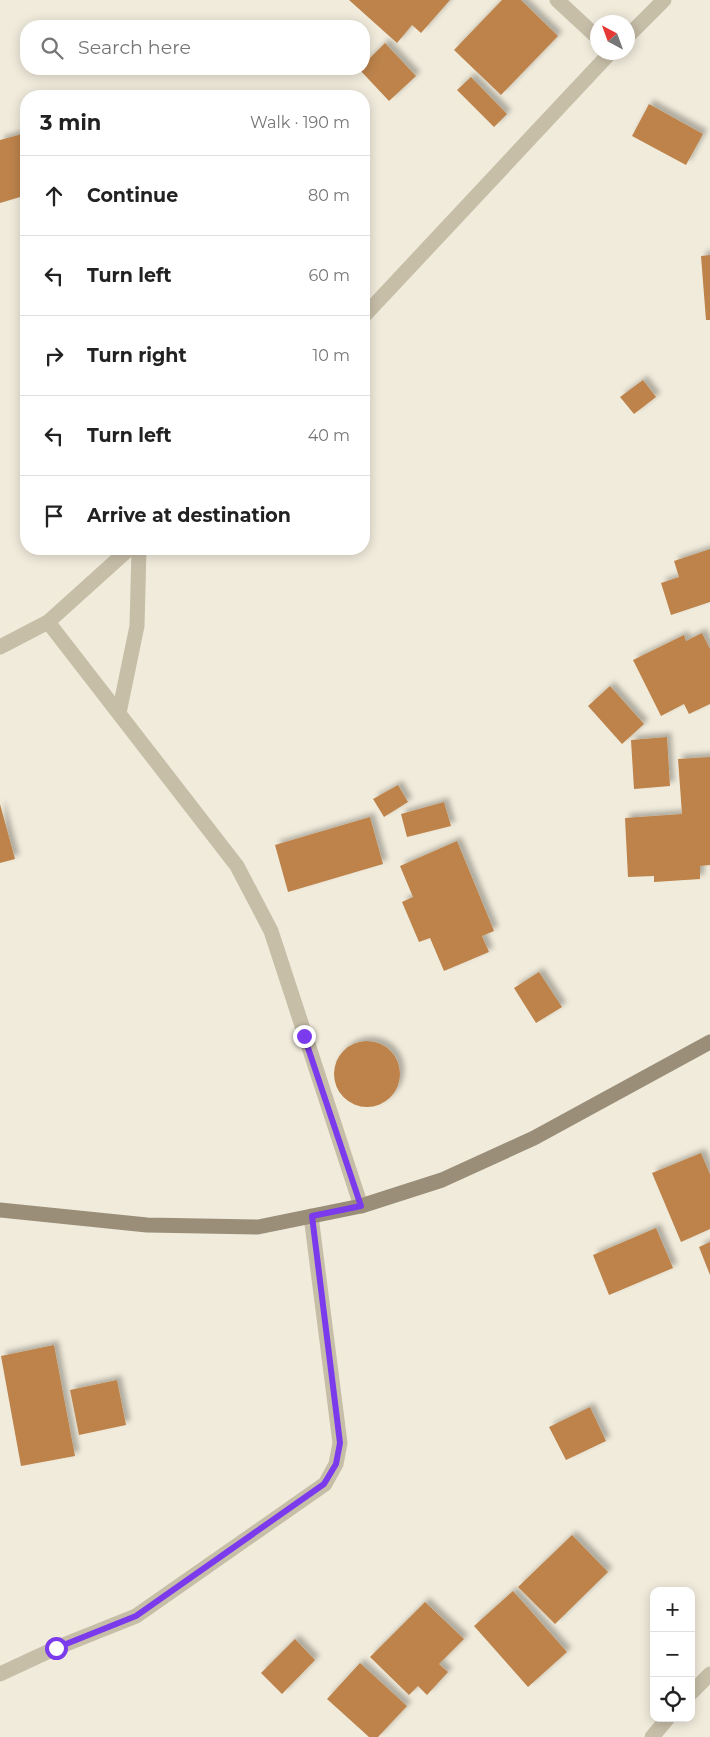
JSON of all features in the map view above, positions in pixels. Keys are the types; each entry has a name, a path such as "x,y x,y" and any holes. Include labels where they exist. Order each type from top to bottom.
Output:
{"street":[{"path":"557,0 590,31"},
{"path":"635,29 664,0"},
{"path":"370,310 604,60"},
{"path":"0,647 48,622 122,555"},
{"path":"119,713 137,626 139,555"},
{"path":"48,622 236,866 271,931 361,1206"},
{"path":"0,1210 147,1225 258,1226 361,1206 442,1180 534,1138 710,1042"},
{"path":"0,1674 56,1648 136,1616 324,1484 336,1464 340,1443 312,1216"},
{"path":"695,1689 710,1674"},
{"path":"652,1737 665,1722"}],"building":[{"path":"349,0 450,0 421,33 412,25 397,43"},
{"path":"502,0 521,0 558,36 501,95 454,50"},
{"path":"385,43 416,76 389,101 365,75 370,75 370,58"},
{"path":"471,77 507,114 494,127 457,90"},
{"path":"649,104 703,134 686,165 632,136"},
{"path":"20,135 20,197 0,203 0,140"},
{"path":"710,255 710,320 706,320 701,256"},
{"path":"643,380 656,397 634,414 620,397"},
{"path":"710,549 710,602 671,615 661,583 679,577 674,561"},
{"path":"702,633 710,649 710,704 689,714 684,704 661,716 633,660 684,635 686,641"},
{"path":"610,686 644,724 622,744 588,706"},
{"path":"667,737 670,786 634,789 631,740"},
{"path":"710,757 710,865 700,866 700,879 654,882 654,876 628,877 625,818 682,814 678,759"},
{"path":"398,785 408,802 384,817 373,799"},
{"path":"444,802 451,826 407,837 401,814"},
{"path":"0,804 15,859 0,863"},
{"path":"370,817 383,864 288,892 275,845"},
{"path":"457,841 494,931 482,936 489,952 444,971 430,938 419,942 402,902 413,897 400,866"},
{"path":"539,972 562,1007 536,1023 514,988"},
{"path":"367,1041 380,1044 390,1051 397,1061 400,1074 397,1087 390,1097 380,1104 367,1107 354,1104 344,1097 337,1087 334,1074 337,1061 344,1051 354,1044"},
{"path":"701,1153 710,1174 710,1229 681,1242 652,1173"},
{"path":"656,1228 673,1268 609,1295 593,1255"},
{"path":"710,1242 710,1275 699,1247"},
{"path":"54,1345 75,1456 21,1466 1,1356"},
{"path":"117,1380 126,1425 79,1435 70,1390"},
{"path":"590,1407 606,1441 566,1460 549,1427"},
{"path":"572,1535 608,1572 555,1624 518,1587"},
{"path":"513,1591 567,1652 528,1687 474,1626"},
{"path":"425,1602 464,1639 439,1664 448,1672 427,1695 418,1686 409,1695 370,1657"},
{"path":"295,1639 315,1660 282,1694 261,1673"},
{"path":"360,1663 407,1706 378,1737 369,1737 327,1699"}],"route":[{"path":"56,1648 136,1616 324,1484 336,1464 340,1443 312,1216 361,1206 304,1036"}]}
